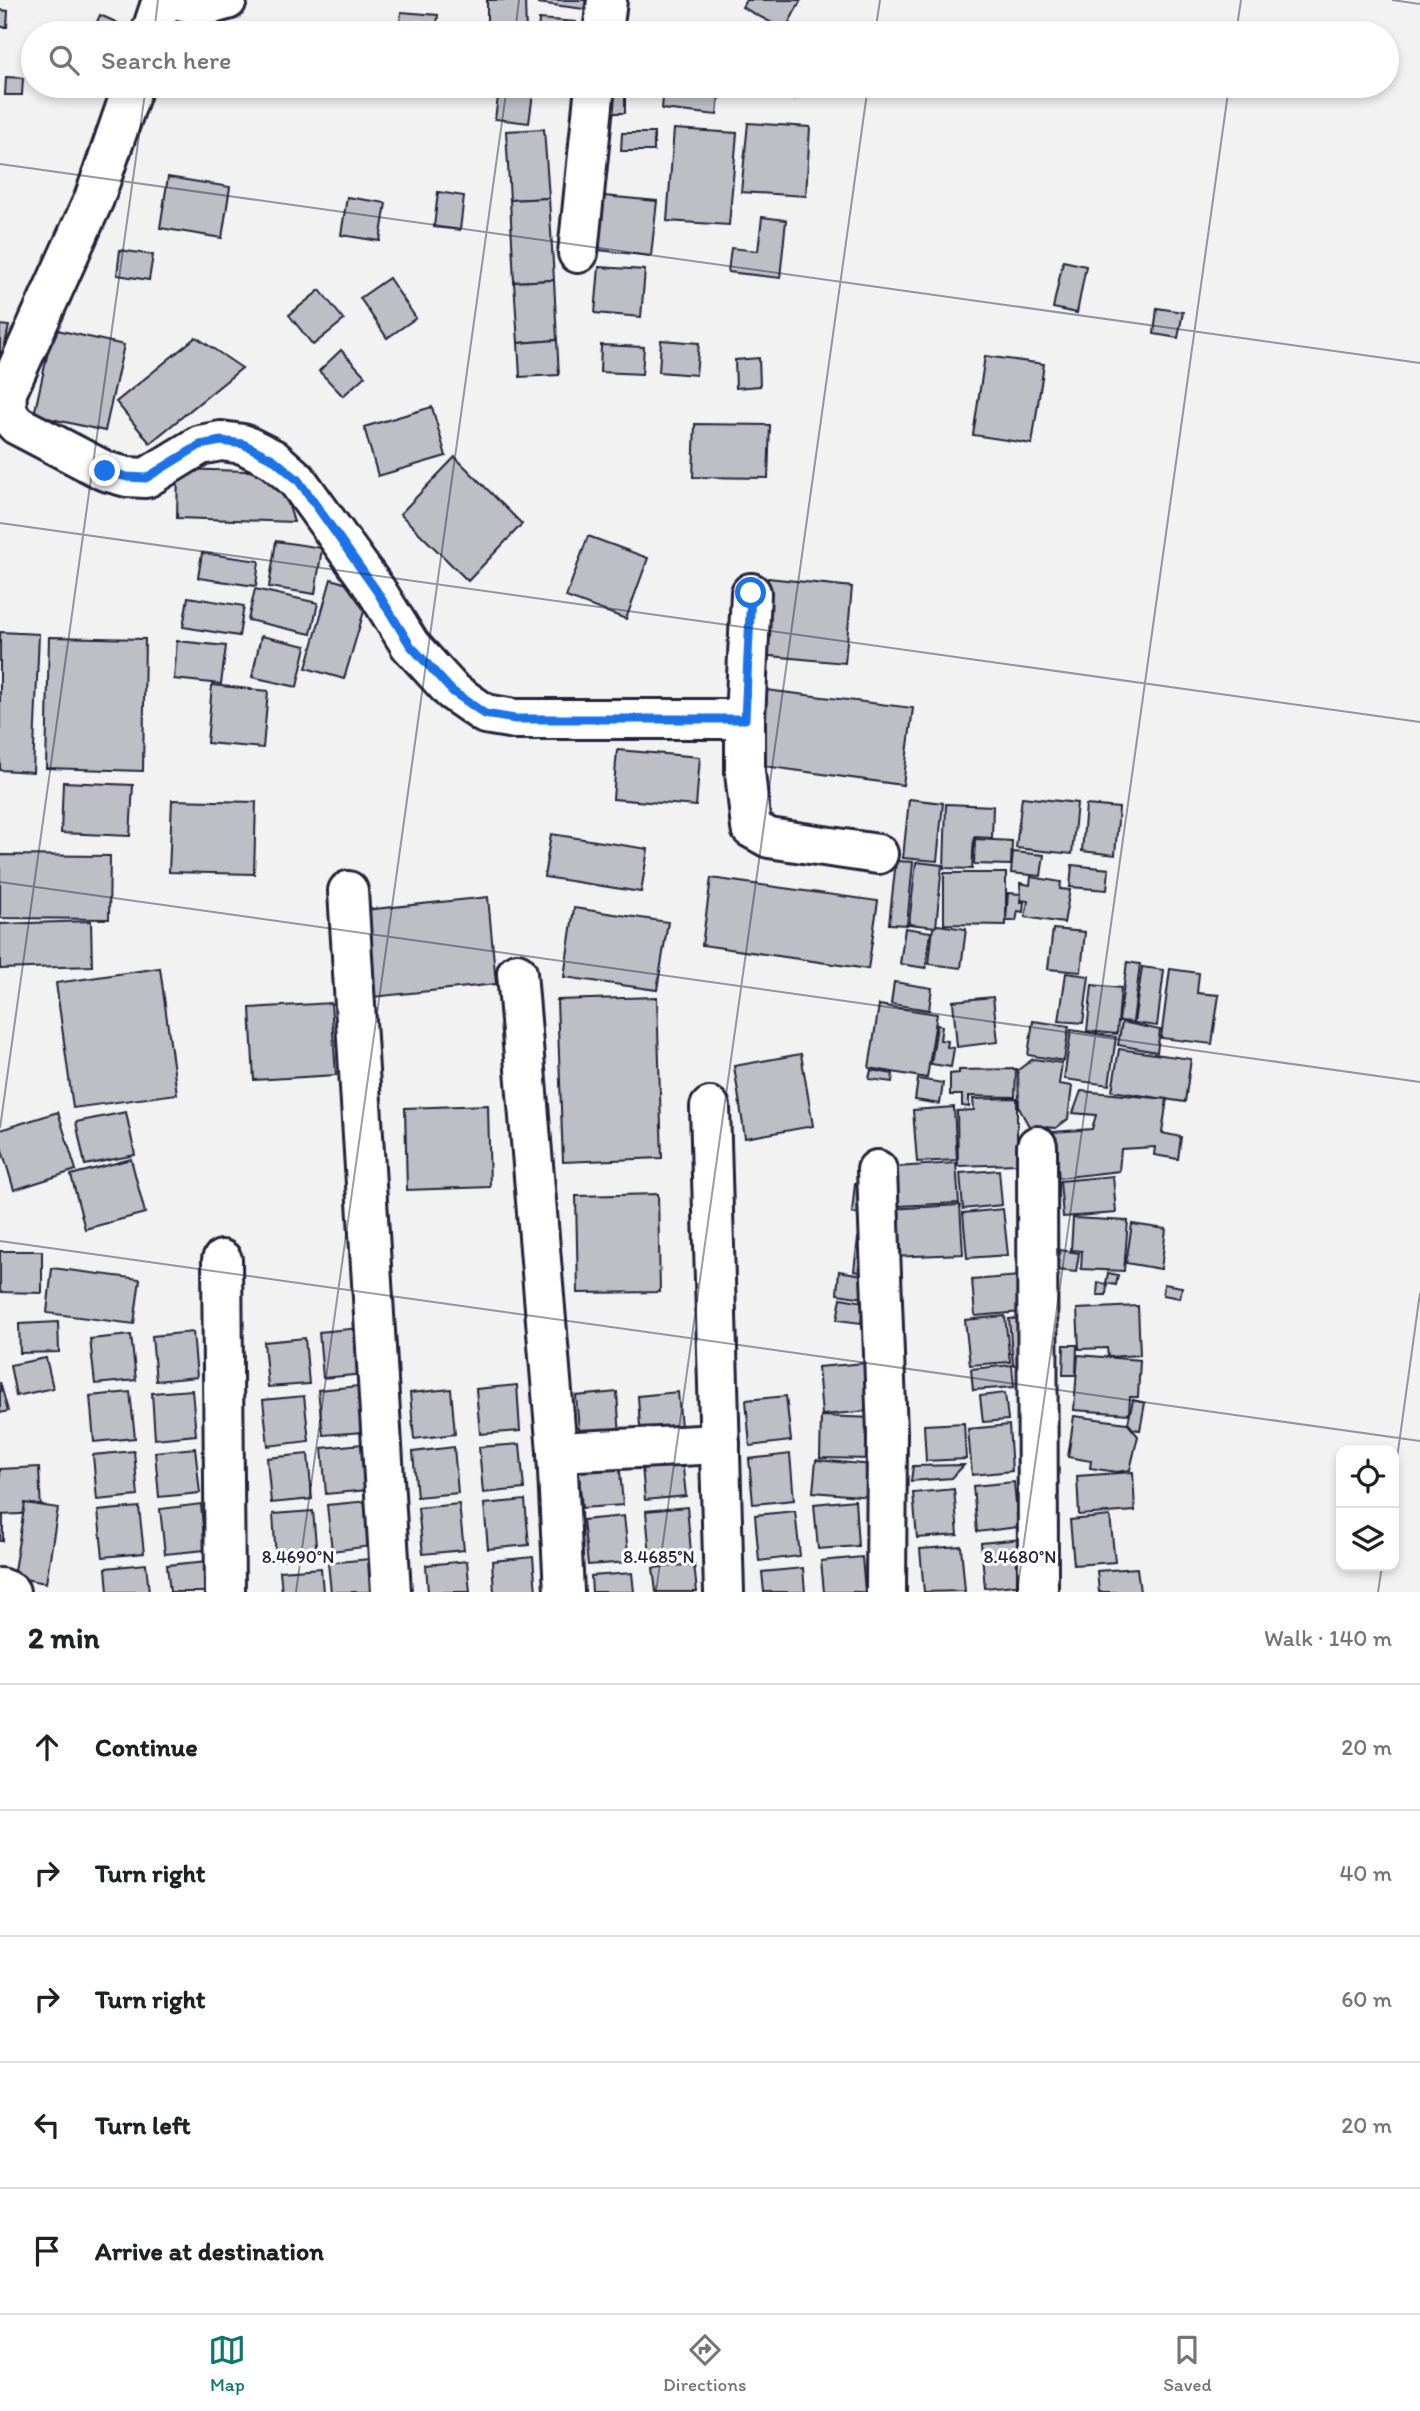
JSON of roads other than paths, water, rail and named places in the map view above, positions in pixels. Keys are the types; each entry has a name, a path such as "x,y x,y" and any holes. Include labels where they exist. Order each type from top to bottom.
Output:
{"street":[{"path":"155,21 162,0"},
{"path":"179,0 205,6 228,0"},
{"path":"604,21 607,0"},
{"path":"129,98 94,199 7,391 9,417 17,425 105,471 127,477 146,478 200,445 221,441 243,444 273,459 305,490 376,590 410,645 452,691 485,714 515,719 745,719"},
{"path":"578,253 594,98"},
{"path":"751,593 745,719 745,772 751,828 769,838 878,854"},
{"path":"348,891 391,1592"},
{"path":"517,973 557,1452 564,1592"},
{"path":"710,1107 724,1592"},
{"path":"1037,1146 1038,1592"},
{"path":"877,1170 887,1433 886,1592"},
{"path":"222,1260 225,1592"},
{"path":"557,1452 720,1444"},
{"path":"0,1588 10,1592"}]}
